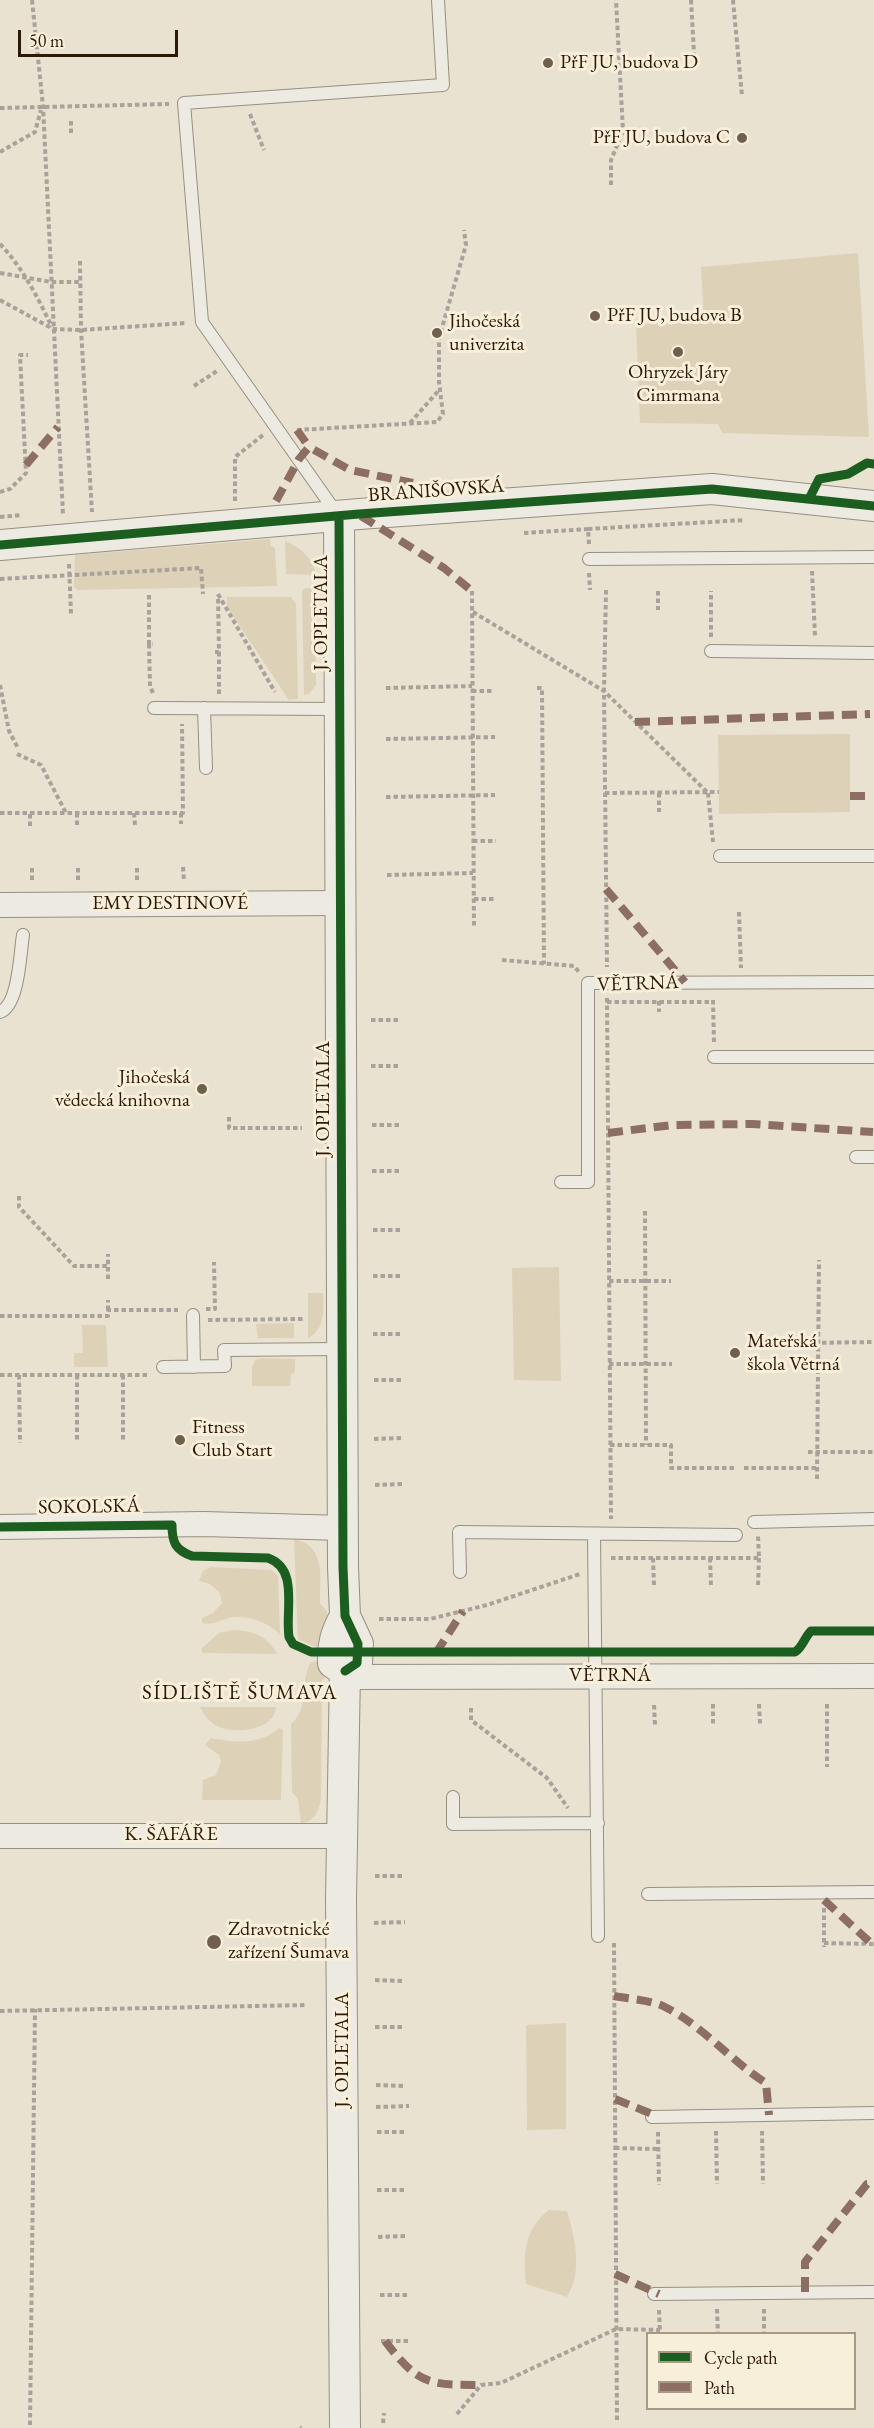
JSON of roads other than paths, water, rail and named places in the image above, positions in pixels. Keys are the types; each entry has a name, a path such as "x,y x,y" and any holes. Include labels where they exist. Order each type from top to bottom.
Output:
{"street":[{"name":"BRANIŠOVSKÁ","path":"0,545 712,489 874,506"},
{"name":"J. OPLETALA","path":"339,517 345,1616 333,1645 333,1663 345,1674 342,1836 345,2428"},
{"name":"EMY DESTINOVÉ","path":"0,905 341,903"},
{"name":"SOKOLSKÁ","path":"0,1527 204,1524 343,1528"},
{"name":"VĚTRNÁ","path":"345,1674 596,1677 874,1676"},
{"name":"K. ŠAFÁŘE","path":"0,1836 342,1836"}],"lane":[{"path":"339,517 202,322 184,103 442,85 438,0"},
{"path":"589,559 874,557"},
{"path":"711,651 874,653"},
{"path":"158,708 340,709"},
{"path":"204,708 207,768"},
{"path":"720,856 874,856"},
{"path":"0,1012 4,1011 14,996 23,935"},
{"name":"VĚTRNÁ","path":"561,1182 588,1182 588,983 874,982"},
{"path":"714,1057 874,1057"},
{"path":"856,1157 874,1157"},
{"path":"193,1314 194,1367"},
{"path":"163,1367 225,1366 224,1350 343,1349"},
{"path":"754,1522 874,1519"},
{"path":"460,1572 459,1532 736,1535"},
{"path":"594,1534 598,1936"},
{"path":"453,1797 453,1824 598,1823"},
{"path":"648,1894 874,1892"},
{"path":"655,2116 874,2113"},
{"path":"657,2294 874,2292"}],"place":[{"name":"PřF JU, budova D","path":"548,63"},
{"name":"PřF JU, budova C","path":"742,138"},
{"name":"PřF JU, budova B","path":"595,316"},
{"name":"Jihočeská univerzita","path":"437,333"},
{"name":"Ohryzek Járy Cimrmana","path":"678,352"},
{"name":"Jihočeská vědecká knihovna","path":"202,1089"},
{"name":"Mateřská škola Větrná","path":"735,1353"},
{"name":"Fitness Club Start","path":"180,1440"},
{"name":"Zdravotnické zařízení Šumava","path":"214,1942"}],"district":[{"name":"SÍDLIŠTĚ ŠUMAVA","path":"240,1693"}]}
